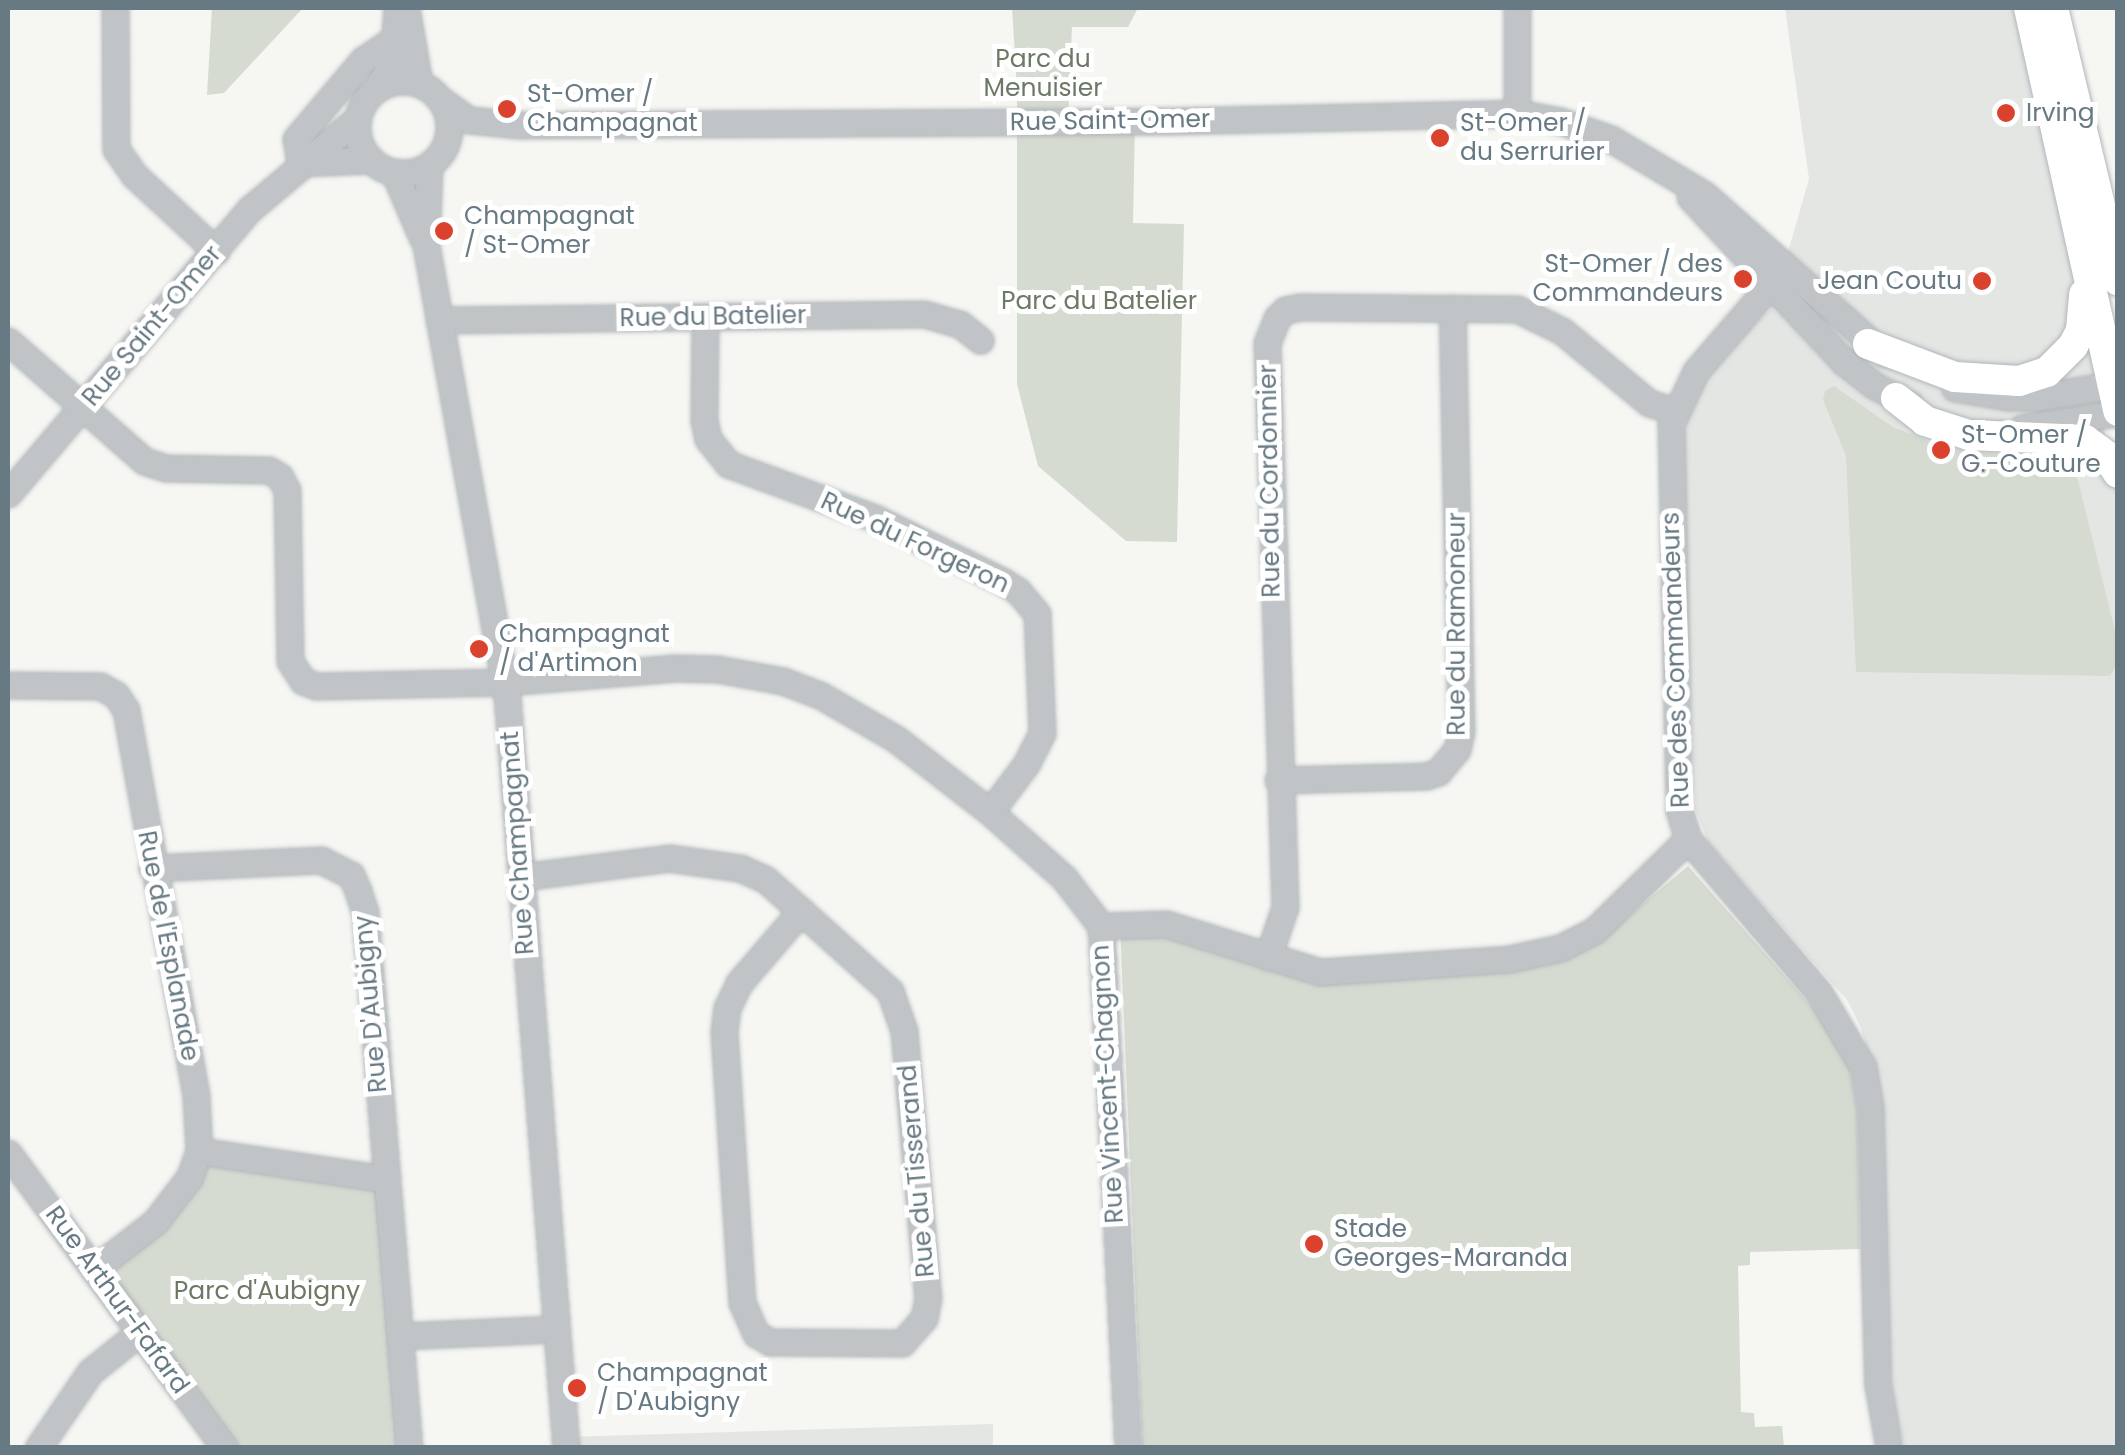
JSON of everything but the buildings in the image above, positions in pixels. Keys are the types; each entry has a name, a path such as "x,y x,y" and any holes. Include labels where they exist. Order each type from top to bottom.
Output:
{"main road":[{"path":"2029,8 2116,398"},
{"path":"2053,8 2118,280"},
{"path":"1868,344 1931,370 1980,381 2019,382 2047,372 2073,346 2081,330 2084,302 2078,237"},
{"path":"1896,398 1925,420 1968,435 2086,440 2107,456 2118,473"}],"street":[{"path":"115,8 116,149 134,175 216,252"},
{"path":"378,88 393,60 396,8"},
{"path":"406,8 419,83"},
{"path":"1517,8 1518,113"},
{"name":"Rue Saint-Omer","path":"300,162 296,139 363,60 393,40"},
{"path":"300,162 370,160 394,172 429,164 447,141 449,127 440,100 419,83 406,80 378,88 368,96 357,119 362,148 370,160"},
{"name":"Rue Saint-Omer","path":"440,100 469,120 520,124 1153,122 1518,113 1560,121 1611,139 1682,184 1695,206 1777,277 1868,344 1921,377 1987,394 2116,398"},
{"name":"Rue Saint-Omer","path":"8,494 250,209 300,162 357,119"},
{"name":"Rue Saint-Omer","path":"447,141 520,124"},
{"name":"Rue Champagnat","path":"429,164 426,245 505,682 566,1448"},
{"name":"Rue Champagnat","path":"394,172 426,245"},
{"name":"Rue Saint-Omer","path":"1777,277 1858,374 1896,398 1961,422 1992,427 2039,427 2116,398"},
{"name":"Rue des Commandeurs","path":"1777,277 1696,371 1675,411 1670,444 1678,810 1688,839 1820,992 1863,1066 1870,1108 1878,1385 1889,1448"},
{"name":"Rue du Ramoneur","path":"1278,780 1426,776 1438,772 1457,750 1461,731 1452,308"},
{"name":"Rue du Cordonnier","path":"1268,958 1285,907 1278,780 1268,333 1285,310 1518,308 1541,318 1650,402 1675,411"},
{"name":"Rue du Batelier","path":"439,320 924,314 960,324 980,340"},
{"name":"Rue du Forgeron","path":"705,318 704,420 708,439 728,464 891,526 1004,582 1018,591 1036,614 1042,732 1036,749 990,812"},
{"path":"8,341 84,407"},
{"name":"Rue Vincent-Chagnon","path":"84,407 123,447 144,461 166,468 269,470 280,478 288,490 290,661 303,681 316,686 505,682 675,668 716,669 784,681 858,715 990,812 1082,896 1100,926 1128,1448"},
{"name":"Rue de l'Esplanade","path":"8,685 100,686 116,695 126,710 196,1096 199,1151"},
{"path":"1100,926 1166,924 1320,972 1509,959 1560,948 1595,930 1688,839"},
{"name":"Rue du Tisserand","path":"521,877 669,858 740,868 764,879 802,910 890,991 904,1031 928,1298 924,1318 902,1343 770,1342 756,1334 742,1303 724,1032 726,1008 740,983 802,910"},
{"name":"Rue D'Aubigny","path":"152,868 321,860 351,874 365,912 409,1448"},
{"path":"94,1269 155,1222 189,1178 199,1151 386,1179"},
{"name":"Rue Arthur-Fafard","path":"8,1153 225,1448"},
{"path":"402,1336 554,1329"},
{"path":"38,1447 90,1372 140,1332"}],"shaded area":[{"path":"1785,8 2022,8 2096,340 2107,456 2117,474 2117,1447 1905,1447 1896,1416 1888,1346 1877,1087 1861,1028 1847,1000 1708,842 1695,808 1682,439 1691,406 1718,359 1772,308 1809,179"},
{"path":"993,1424 993,1448 566,1448 566,1437"}],"green space":[{"path":"212,8 303,8 224,93 207,95"},
{"name":"Parc du Batelier","path":"1012,8 1138,8 1128,27 1072,27 1068,121 1135,122 1133,223 1184,224 1177,542 1126,541 1038,466 1017,384 1017,88"},
{"path":"1834,386 1893,427 1945,448 2041,460 2069,470 2078,480 2117,639 2117,664 2110,676 1856,672 1846,456 1823,400 1825,391"},
{"path":"1688,866 1834,1032 1849,1065 1857,1108 1860,1249 1750,1252 1750,1265 1738,1266 1741,1412 1754,1413 1755,1427 1782,1426 1784,1447 1142,1447 1120,926 1317,978 1607,934"},
{"name":"Parc d'Aubigny","path":"199,1151 386,1179 409,1447 225,1447 94,1269 155,1222"}],"place":[{"name":"St-Omer / Champagnat","path":"507,109"},
{"name":"Irving","path":"2006,113"},
{"name":"St-Omer / du Serrurier","path":"1440,138"},
{"name":"Champagnat / St-Omer","path":"444,231"},
{"name":"St-Omer / des Commandeurs","path":"1743,279"},
{"name":"Jean Coutu","path":"1982,281"},
{"name":"St-Omer / G.-Couture","path":"1941,450"},
{"name":"Champagnat / d'Artimon","path":"479,649"},
{"name":"Stade Georges-Maranda","path":"1314,1244"},
{"name":"Champagnat / D'Aubigny","path":"577,1388"}],"park label":[{"name":"Parc du Menuisier","path":"1043,74"}]}
